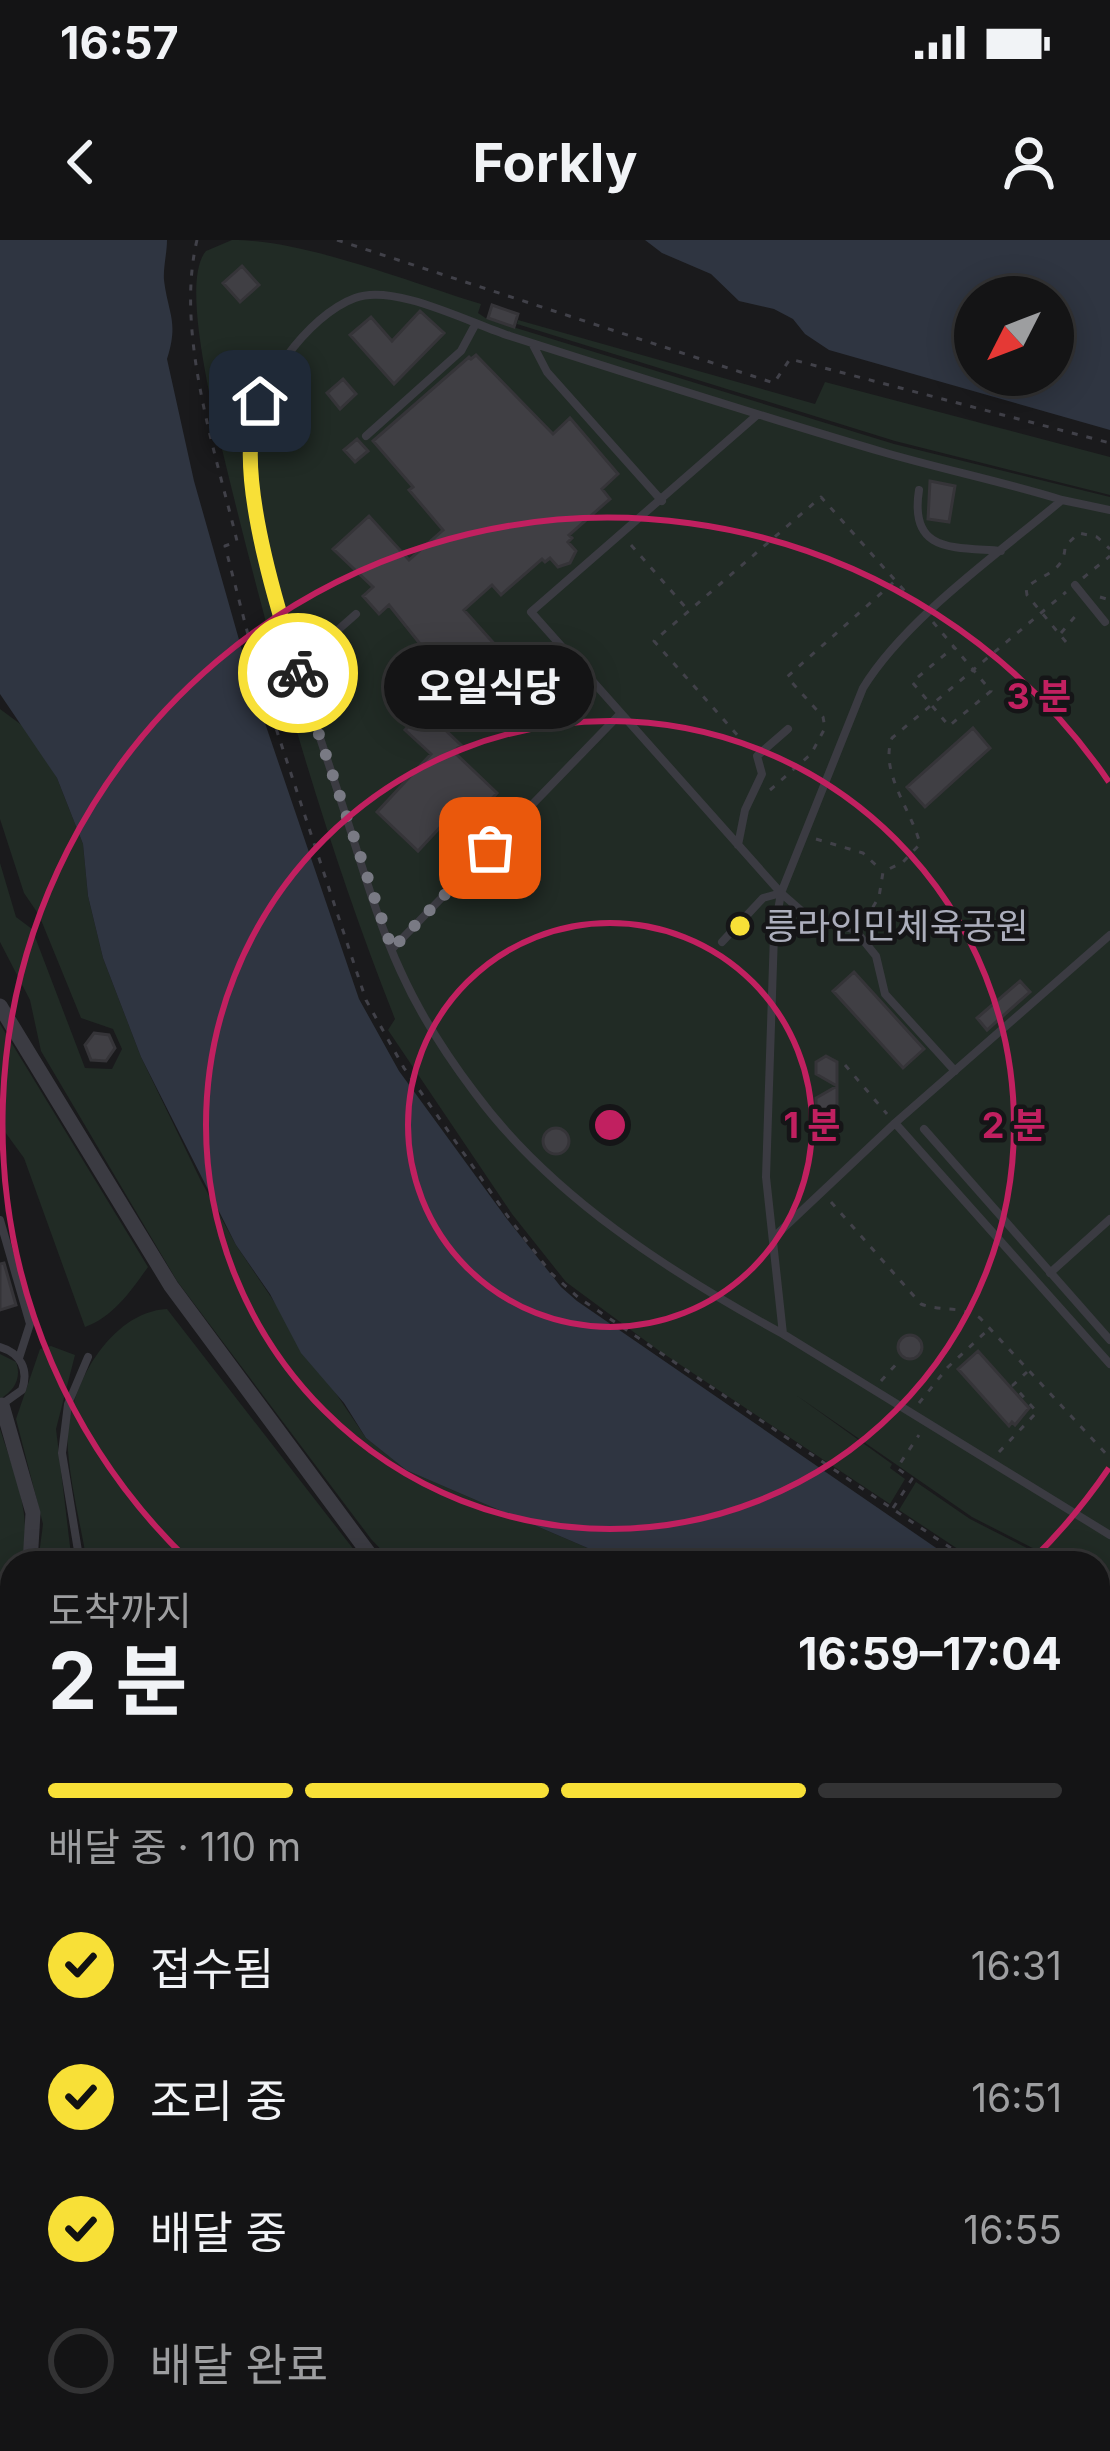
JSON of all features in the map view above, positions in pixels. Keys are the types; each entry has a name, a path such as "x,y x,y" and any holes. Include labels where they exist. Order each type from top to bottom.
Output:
{"street":[{"path":"0,1006 171,1286 367,1551"},
{"path":"1,1405 33,1513 32,1551"}],"lane":[{"path":"1110,510 758,415 417,302 384,296 355,297 307,331 281,362 260,401 250,439 255,497 296,667 392,949 429,1024 475,1094 516,1143 628,1238 1110,1535"},
{"path":"366,436 461,351 475,325"},
{"path":"531,343 548,371 662,501"},
{"path":"758,415 531,612 781,893 805,914 855,930 876,956 885,994 956,1071"},
{"path":"919,490 916,512 921,532 931,540 944,546 1002,551"},
{"path":"783,1334 766,1177 774,934 781,893 863,688 877,665 927,615 1062,500"},
{"path":"1075,585 1105,622"},
{"path":"296,667 356,614"},
{"path":"392,949 620,714"},
{"path":"738,846 753,789 762,774 757,756 788,729"},
{"path":"722,942 763,898 781,893"},
{"path":"773,1238 895,1123 1110,934"},
{"path":"895,1123 1110,1364"},
{"path":"924,1129 1110,1340"},
{"path":"1050,1273 1110,1219"},
{"path":"0,1220 30,1324 19,1358 25,1374 22,1390 1,1405"},
{"path":"0,1347 19,1358"},
{"path":"78,1551 62,1438 68,1404 88,1357"}],"path":[{"path":"197,240 189,300 205,410 237,541 225,546 273,721 351,960 384,1037 508,1217 563,1286 657,1354 955,1551"},
{"path":"337,240 774,383 790,359 1110,442"},
{"path":"757,756 654,641 821,497 927,615 954,647 972,670 991,691 950,726 913,682 954,647"},
{"path":"883,872 903,862 920,844 887,751 900,729 1040,613 1075,585 1110,552 1085,532 1070,539 1056,568 1026,588 1040,613 1066,642"},
{"path":"622,535 690,611"},
{"path":"753,789 764,794 811,754 826,728 823,717 787,677 895,581"},
{"path":"805,836 863,853 883,872"},
{"path":"855,930 878,897 883,872"},
{"path":"845,1066 895,1123"},
{"path":"822,1192 921,1304 970,1312 990,1328 1110,1458"},
{"path":"911,1415 948,1367 990,1328"},
{"path":"872,1391 899,1360"},
{"path":"992,1464 1037,1412 1013,1385 1029,1371"},
{"path":"892,1509 912,1479 897,1468 926,1424"}],"shaded area":[{"name":"릉라인민체육공원","path":"232,240 261,242 357,264 481,304 478,313 487,319 894,444 1110,497 1110,1551 1039,1551 972,1517 796,1395 892,1464 890,1468 905,1479 890,1504 658,1350 566,1282 512,1214 388,1030 395,1019 320,807 258,591 221,445 233,442 232,434 218,436 197,312 199,266 206,251"},
{"path":"518,320 815,404 825,382 1110,457 1110,495 895,441 517,324"},
{"path":"0,709 27,729 57,778 83,844 88,896 103,958 141,1057 200,1179 236,1245 366,1438 406,1470 593,1551 382,1551 371,1539 177,1281 41,1051 30,1000 0,942 0,863 16,917 32,929 85,1068 112,1069 122,1049 113,1029 81,1018 39,915 24,893 0,819"},
{"path":"0,1024 148,1267 113,1310 85,1327 24,1158 0,1131"},
{"path":"167,1309 355,1551 85,1551 68,1451 73,1406 81,1383 108,1341 145,1314"},
{"path":"51,1346 75,1355 56,1429 71,1551 40,1551 43,1524 16,1419 40,1349"},
{"path":"0,1354 16,1362 18,1373 13,1388 0,1399"},
{"path":"0,1429 21,1495 25,1529 23,1551 0,1551"},
{"path":"916,1482 970,1519 1033,1551 961,1551 899,1510"}],"water":[{"path":"0,240 167,240 164,280 172,326 167,359 194,481 251,682 359,999 399,1071 561,1287 941,1551 593,1551 406,1470 366,1438 344,1403 301,1353 270,1294 236,1245 141,1057 103,958 88,896 83,844 57,778 0,694"},
{"path":"645,240 1110,240 1110,430 991,396 1074,396 1074,276 954,276 954,386 829,350 793,319 739,301 711,274 662,253"}],"building":[{"path":"242,266 259,285 240,302 223,283"},
{"path":"492,305 518,314 514,327 488,318"},
{"path":"420,311 444,333 394,384 350,335 371,317 392,341"},
{"path":"476,355 553,434 570,418 618,474 602,489 610,499 569,535 568,542 576,551 570,563 558,567 550,558 542,559 501,595 492,585 464,610 506,657 436,721 461,745 454,752 497,793 460,833 446,821 418,851 377,812 431,754 405,730 435,697 415,676 433,660 389,605 379,614 363,596 373,587 333,549 369,516 409,560 443,530 373,441"},
{"path":"343,379 356,394 340,409 327,393"},
{"path":"357,439 368,451 355,462 344,450"},
{"path":"930,481 955,486 949,522 928,519"},
{"path":"973,728 990,748 925,807 907,787"},
{"path":"854,972 924,1049 903,1068 833,991"},
{"path":"1020,981 1030,992 987,1030 977,1018"},
{"path":"94,1033 109,1035 115,1048 106,1061 91,1060 85,1045"},
{"path":"826,1056 837,1062 837,1086 816,1074 816,1062"},
{"path":"837,1086 837,1110 826,1116 816,1110 816,1098"},
{"path":"556,1128 569,1141 556,1154 543,1141"},
{"path":"4,1263 16,1305 0,1310 0,1264"},
{"path":"910,1335 922,1347 910,1359 898,1347"},
{"path":"978,1351 1029,1408 1015,1425 1009,1426 958,1369"}],"way so far":[{"path":"298,673 392,949 490,848"}],"place":[{"name":"오일식당","path":"490,848"},
{"name":"릉라인민체육공원","path":"740,926"}],"route":[{"path":"260,401 250,439 255,497 298,673"}]}
